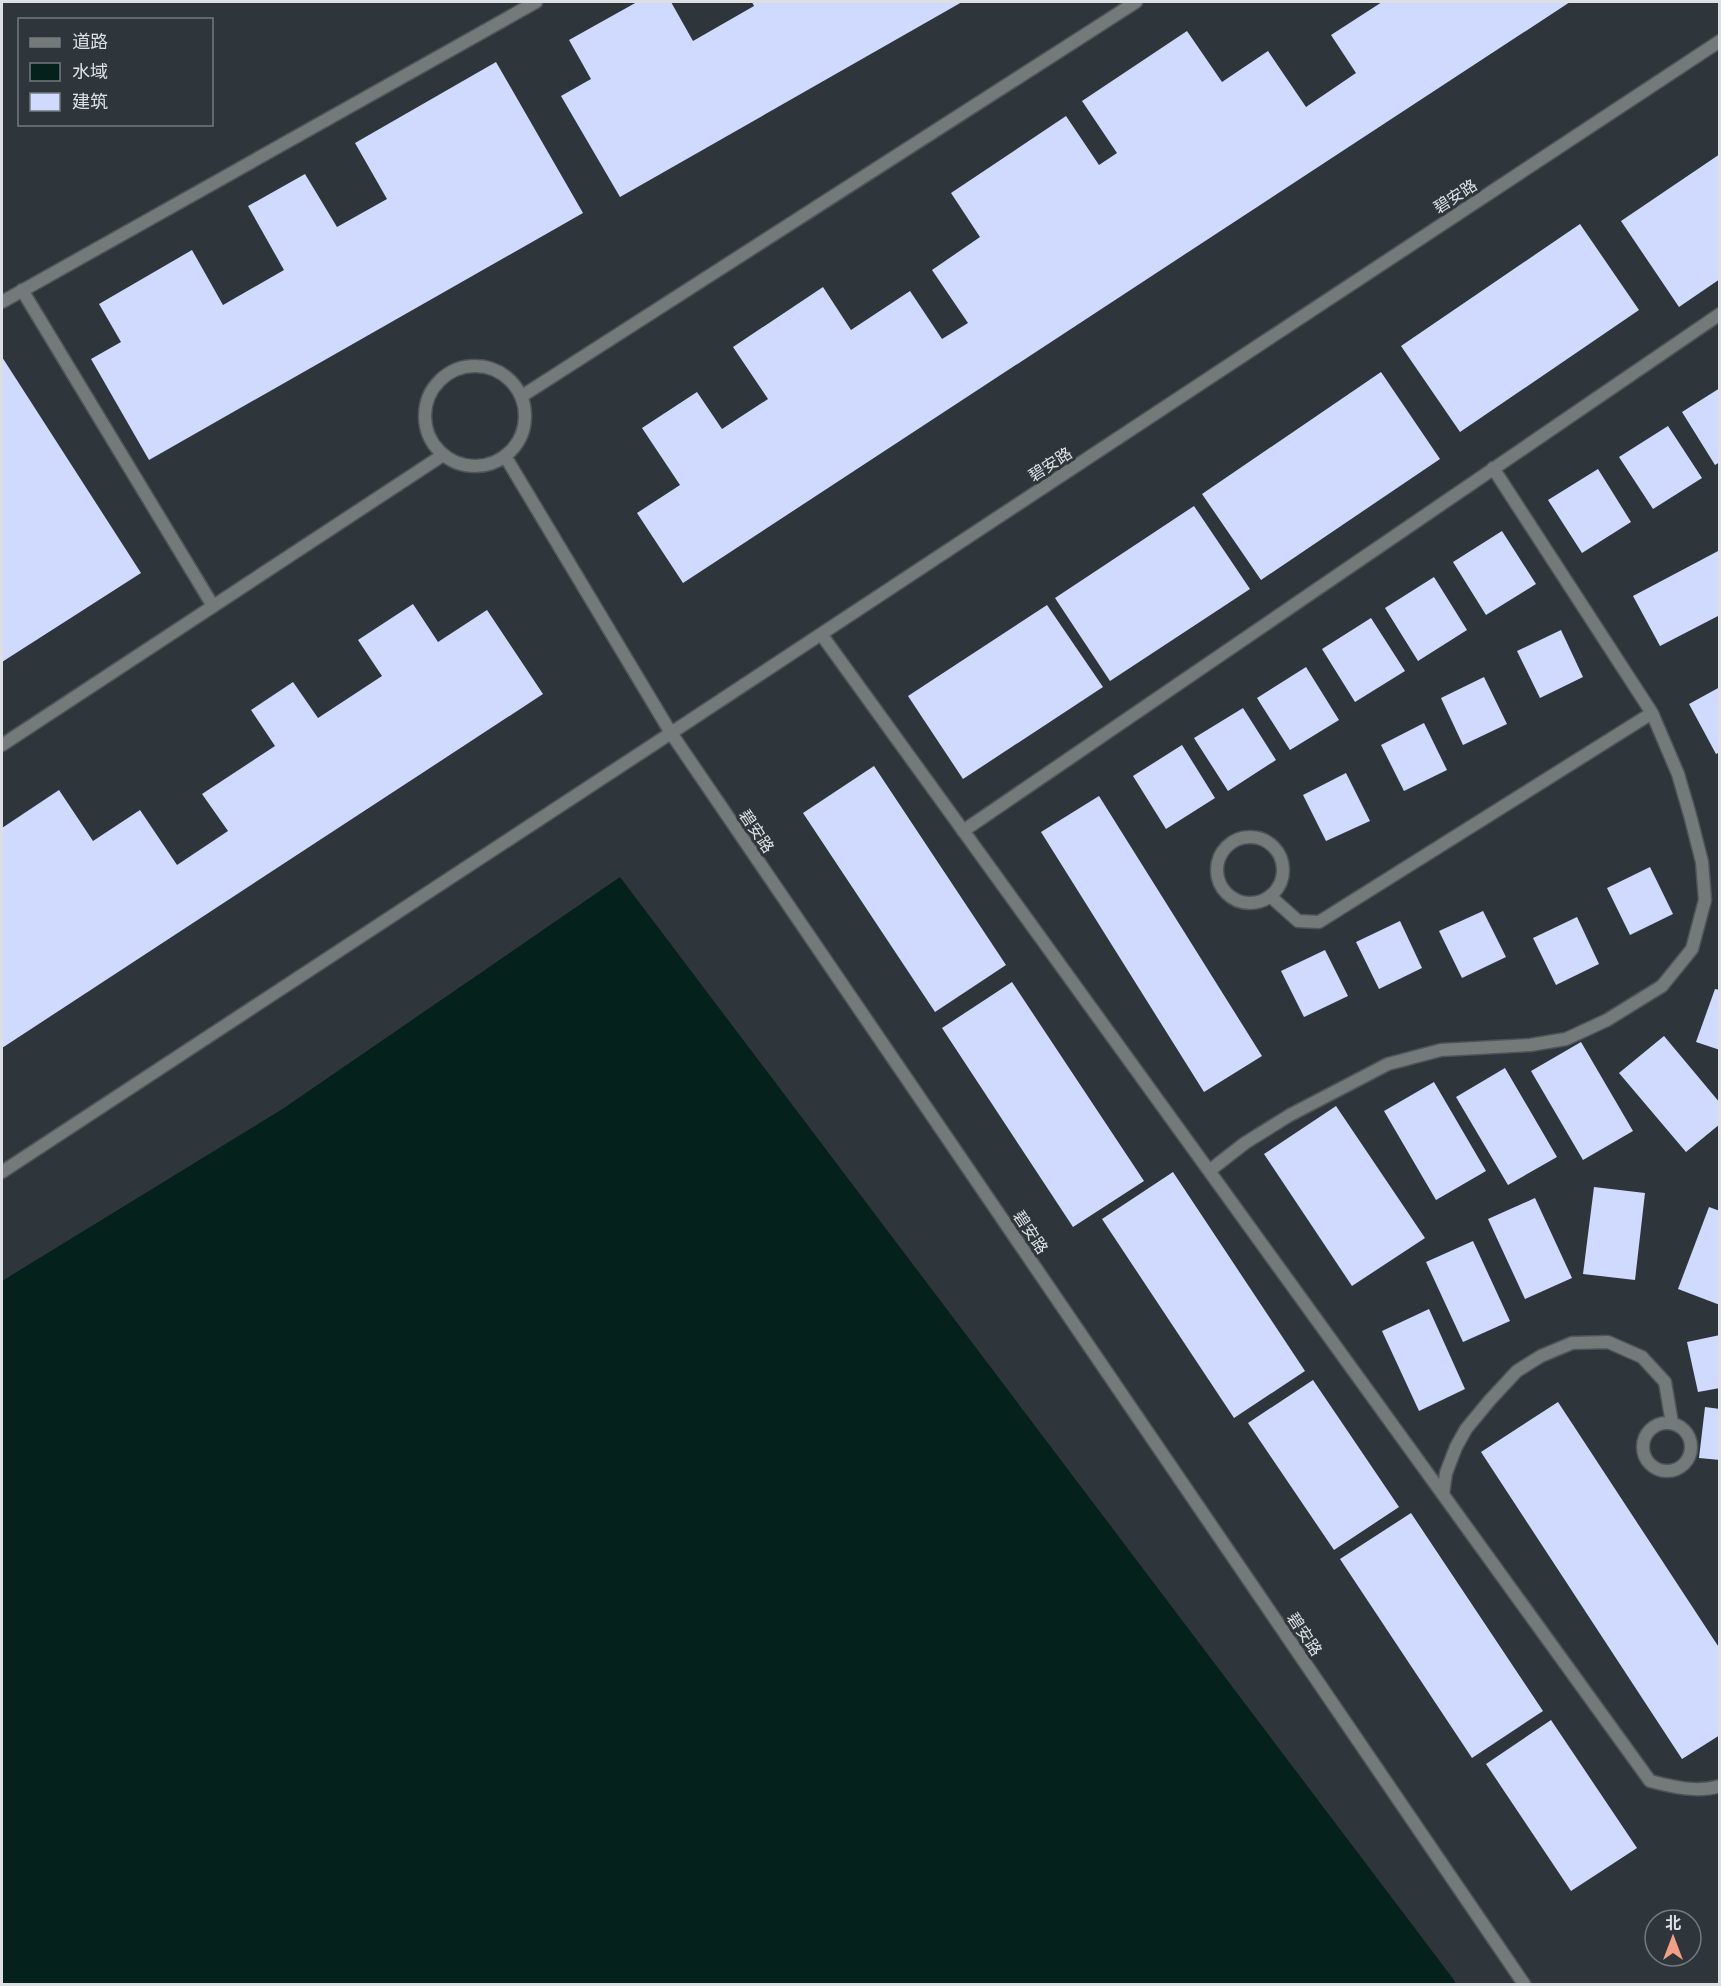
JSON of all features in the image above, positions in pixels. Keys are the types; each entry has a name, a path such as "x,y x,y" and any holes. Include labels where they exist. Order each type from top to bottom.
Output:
{"street":[{"path":"2,302 536,2"},
{"path":"522,396 1136,2"},
{"name":"碧安路","path":"1524,1984 670,734 1719,41"},
{"path":"22,290 213,606"},
{"path":"963,831 1719,314"},
{"path":"467,366 484,366 500,372 513,382 522,396 526,413 524,429 517,444 505,456 491,464 474,466 458,463 443,455 432,442 425,428 424,411 429,395 438,381 451,371 467,366"},
{"path":"2,745 443,455"},
{"path":"2,1172 670,734 505,456"},
{"path":"1209,1171 1245,1143 1290,1115 1388,1064 1441,1050 1530,1045 1566,1039 1607,1020 1662,986 1692,949 1705,900 1702,862 1678,774 1652,713 1493,468"},
{"path":"821,634 1650,1781 1671,1787 1696,1790 1719,1786"},
{"path":"1270,896 1298,921 1319,922 1652,713"},
{"path":"1254,837 1273,847 1282,866 1282,877 1278,887 1270,896 1250,903 1240,902 1230,896 1218,879 1216,868 1224,849 1243,838 1254,837"},
{"path":"1443,1494 1446,1473 1456,1447 1466,1429 1490,1400 1517,1371 1541,1356 1572,1343 1608,1342 1642,1357 1665,1382 1672,1423"}],"water":[{"path":"620,877 1456,1984 2,1984 2,1281 284,1108"}],"building":[{"path":"637,2 671,2 693,41 754,6 752,2 962,2 620,197 561,96 591,79 569,40"},
{"path":"1382,2 1570,2 683,583 637,513 680,485 642,428 697,392 722,429 768,399 733,347 823,287 851,330 910,291 942,339 968,323 932,270 980,237 951,193 1066,116 1099,165 1117,153 1082,101 1187,31 1222,82 1268,51 1306,107 1356,73 1331,35"},
{"path":"496,62 583,213 149,460 91,359 121,342 99,304 192,250 223,305 284,270 248,206 305,174 337,227 387,199 355,143"},
{"path":"1720,154 1720,279 1679,307 1621,221"},
{"path":"1580,224 1639,310 1460,432 1401,346"},
{"path":"2,357 141,573 2,662"},
{"path":"1381,372 1440,459 1261,580 1202,494"},
{"path":"1720,388 1720,462 1715,465 1682,412"},
{"path":"1668,426 1702,478 1653,509 1619,457"},
{"path":"1598,469 1631,522 1582,553 1548,500"},
{"path":"1194,506 1250,589 1110,681 1055,598"},
{"path":"1502,531 1536,584 1486,615 1453,562"},
{"path":"1720,550 1720,615 1660,646 1633,596"},
{"path":"1434,577 1467,630 1418,661 1385,608"},
{"path":"413,604 438,642 487,610 543,694 2,1048 2,828 59,790 93,841 140,810 177,865 228,831 202,794 275,746 251,710 293,682 318,718 382,676 358,640"},
{"path":"1047,605 1103,687 963,779 908,696"},
{"path":"1371,618 1405,671 1355,702 1322,649"},
{"path":"1561,630 1583,677 1540,698 1517,651"},
{"path":"1306,667 1339,720 1290,750 1257,698"},
{"path":"1484,677 1507,724 1463,745 1441,698"},
{"path":"1720,687 1720,752 1716,754 1689,704"},
{"path":"1243,708 1276,760 1228,791 1194,738"},
{"path":"1424,723 1447,770 1404,791 1381,745"},
{"path":"1182,745 1215,798 1166,829 1133,776"},
{"path":"874,766 1006,965 935,1012 803,813"},
{"path":"1346,773 1370,821 1326,841 1303,795"},
{"path":"1099,796 1262,1056 1204,1092 1041,832"},
{"path":"1650,867 1673,914 1630,935 1607,888"},
{"path":"1483,911 1506,957 1462,978 1439,931"},
{"path":"1577,917 1599,964 1556,985 1533,938"},
{"path":"1400,921 1422,968 1379,989 1356,942"},
{"path":"1325,950 1348,996 1304,1017 1281,971"},
{"path":"1012,982 1144,1181 1073,1227 942,1028"},
{"path":"1715,989 1720,990 1720,1050 1696,1042"},
{"path":"1664,1036 1720,1103 1720,1124 1686,1152 1619,1073"},
{"path":"1581,1042 1633,1131 1583,1160 1531,1071"},
{"path":"1505,1068 1557,1157 1508,1185 1456,1097"},
{"path":"1434,1082 1486,1171 1436,1200 1384,1111"},
{"path":"1336,1106 1425,1238 1352,1286 1264,1154"},
{"path":"1173,1172 1305,1371 1234,1418 1102,1219"},
{"path":"1594,1187 1645,1193 1635,1280 1583,1274"},
{"path":"1535,1198 1572,1278 1525,1299 1488,1219"},
{"path":"1709,1207 1720,1211 1720,1305 1678,1289"},
{"path":"1473,1241 1510,1321 1463,1342 1426,1262"},
{"path":"1429,1309 1465,1389 1419,1411 1382,1331"},
{"path":"1720,1335 1720,1388 1698,1392 1687,1342"},
{"path":"1313,1380 1399,1507 1334,1550 1248,1423"},
{"path":"1558,1402 1720,1649 1720,1735 1682,1759 1481,1452"},
{"path":"1705,1407 1720,1409 1720,1460 1699,1458"},
{"path":"1411,1513 1543,1711 1472,1758 1340,1559"},
{"path":"1551,1720 1637,1848 1571,1891 1486,1764"}]}
